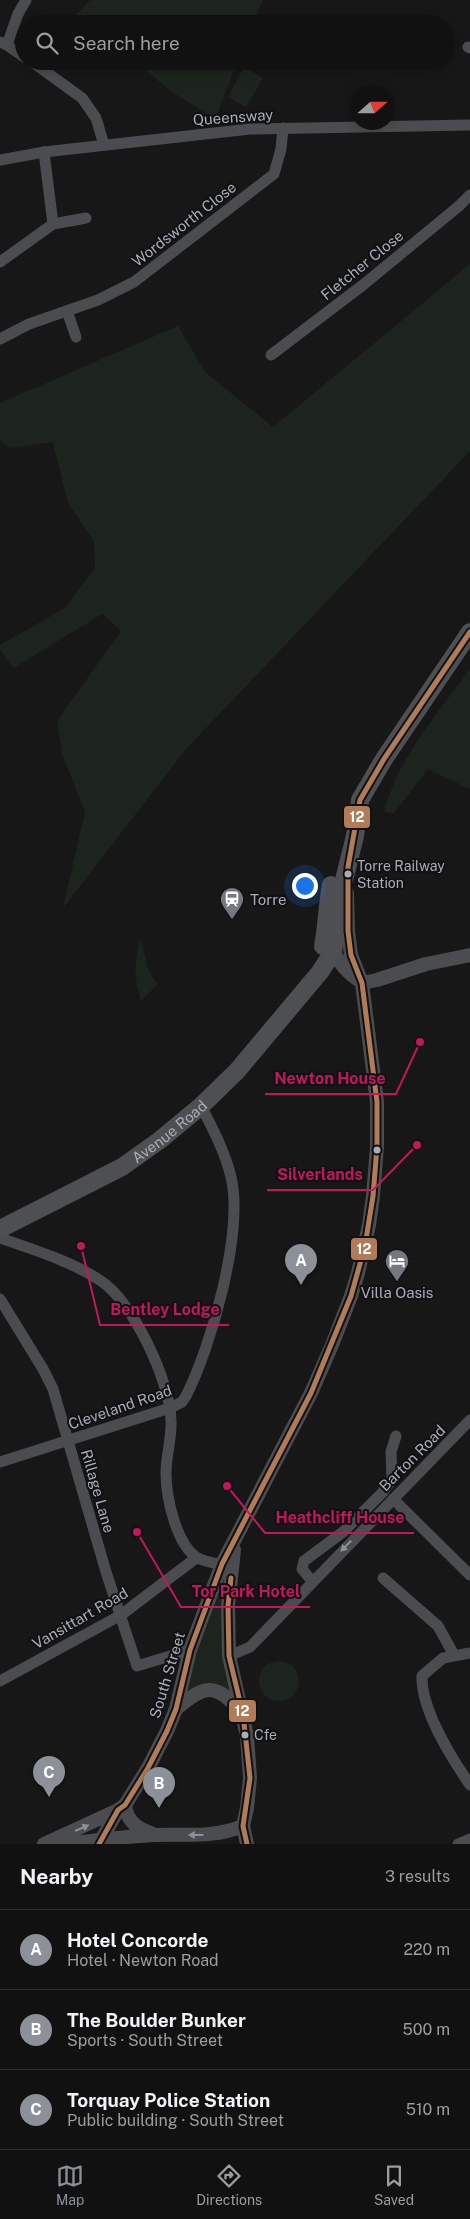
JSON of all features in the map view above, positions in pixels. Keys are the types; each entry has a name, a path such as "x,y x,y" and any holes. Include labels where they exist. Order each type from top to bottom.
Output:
{"main road":[{"path":"327,918 346,826 384,759 470,632"},
{"name":"Avenue Road","path":"305,990 323,946 327,918 341,892 348,868 360,800"},
{"name":"Avenue Road","path":"0,1230 122,1167 160,1140 201,1106 237,1071 320,972 333,952 327,918"}],"street":[{"path":"18,15 26,0"},
{"path":"15,20 4,43 15,51"},
{"path":"43,70 82,98 96,118 104,145"},
{"name":"Queensway","path":"0,160 44,152 250,129 470,125"},
{"name":"Wordsworth Close","path":"0,339 30,324 98,300 134,282 274,174 281,149 283,128"},
{"path":"44,152 53,224"},
{"name":"Fletcher Close","path":"271,356 363,285 470,195"},
{"path":"0,262 53,224 86,218"},
{"path":"67,311 76,337"},
{"path":"246,1844 243,1826 250,1778 243,1714 230,1656 227,1566 234,1542 332,1346 351,1296 365,1246 373,1196 377,1147 377,1102 362,983 351,956 348,930 348,868"},
{"path":"333,952 350,975"},
{"path":"320,972 337,970 350,975 362,983 378,980 426,964 470,955"},
{"name":"Cleveland Road","path":"0,1462 170,1408 182,1402 186,1396 209,1342 230,1247 234,1197 224,1154 201,1106"},
{"path":"0,1238 68,1263 102,1281 122,1300 140,1327 162,1382 170,1408 171,1434 166,1473 167,1489 179,1534 196,1558 227,1566"},
{"name":"Rillage Lane","path":"0,1299 43,1369 53,1389 106,1572 137,1666 190,1650"},
{"name":"Barton Road","path":"230,1656 250,1647 470,1420"},
{"name":"Barton Road","path":"312,1581 302,1569 304,1561 343,1532 383,1492 392,1479 391,1452 396,1436"},
{"path":"393,1499 470,1574"},
{"name":"Vansittart Road","path":"0,1681 121,1615 196,1558"},
{"name":"South Street","path":"100,1842 148,1768 167,1731 176,1709 190,1650 227,1566"},
{"path":"383,1578 438,1626 454,1655"},
{"path":"470,1653 443,1658 422,1676 422,1689 436,1726 456,1765 470,1785"},
{"path":"176,1709 191,1696 209,1689 215,1689 231,1700 243,1714"},
{"path":"44,1844 121,1808 139,1830 156,1835"},
{"path":"68,1844 156,1835 212,1835 243,1826"},
{"path":"458,1844 470,1839"}],"shaded area":[{"path":"90,0 263,0 256,15 76,15"},
{"path":"145,70 234,70 217,115 210,116 171,91"},
{"path":"242,70 249,70 263,78 246,107 228,97"},
{"path":"470,264 470,451 186,749 63,908 85,812 62,754 57,721 121,631 102,614 14,668 0,649 0,645 65,608 95,568 94,541 68,503 53,442 9,448 0,440 0,403 178,326 205,372 273,427"},
{"path":"470,669 470,789 428,769 394,813 384,812 390,792 409,755 432,719"},
{"path":"140,939 149,972 158,984 141,1001 136,970"},
{"path":"222,1564 243,1714 215,1689 176,1709"},
{"path":"279,1661 293,1667 299,1681 293,1695 279,1701 265,1695 259,1681 265,1667"}],"transit line":[{"name":"12","path":"99,1844 118,1810 125,1805 148,1768 167,1731 176,1709 190,1650 222,1564 311,1393 351,1296 365,1246 373,1196 377,1147 377,1102 362,983 351,955 348,931 348,867 360,800 384,759 470,632"},
{"name":"12","path":"231,1578 228,1606 229,1656 243,1714 250,1778 243,1826 247,1844"}],"place":[{"name":"Torre Railway Station","path":"348,874"},
{"name":"Torre","path":"232,920"},
{"name":"Newton House","path":"420,1042"},
{"name":"Silverlands","path":"417,1145"},
{"name":"Bentley Lodge","path":"81,1246"},
{"name":"Villa Oasis","path":"397,1282"},
{"name":"Hotel Concorde","path":"301,1285"},
{"name":"Heathcliff House","path":"227,1486"},
{"name":"Tor Park Hotel","path":"137,1532"},
{"name":"Cfe","path":"245,1735"},
{"name":"Torquay Police Station","path":"49,1797"},
{"name":"The Boulder Bunker","path":"159,1808"}]}
